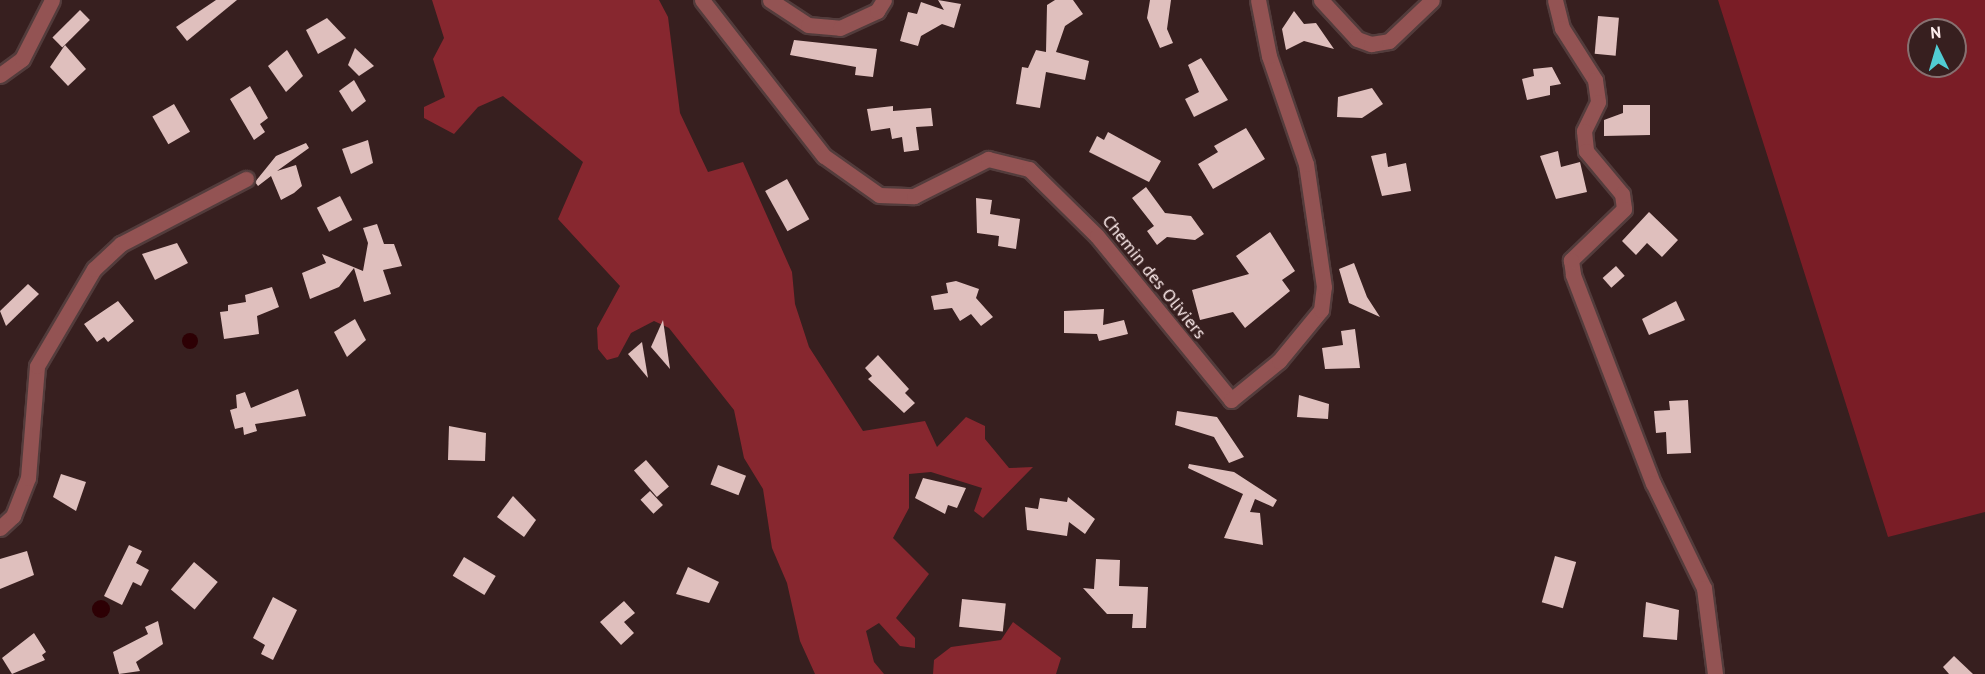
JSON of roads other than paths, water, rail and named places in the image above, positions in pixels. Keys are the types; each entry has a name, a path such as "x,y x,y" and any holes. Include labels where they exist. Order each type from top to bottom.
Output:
{"street":[{"path":"0,75 22,59 52,0"},
{"name":"Chemin des Oliviers","path":"702,0 824,156 850,180 879,195 914,196 988,159 1029,169 1096,236 1232,400 1279,361 1321,310 1324,287 1306,164 1269,56 1258,0"},
{"path":"770,0 808,25 840,28 877,11 884,0"},
{"path":"1321,0 1357,39 1371,44 1389,41 1432,0"},
{"path":"1555,0 1562,28 1595,80 1598,102 1584,131 1586,151 1622,194 1624,209 1572,261 1653,483 1704,588 1715,674"},
{"path":"0,528 13,516 28,478 37,366 94,269 130,238 246,179"}]}
